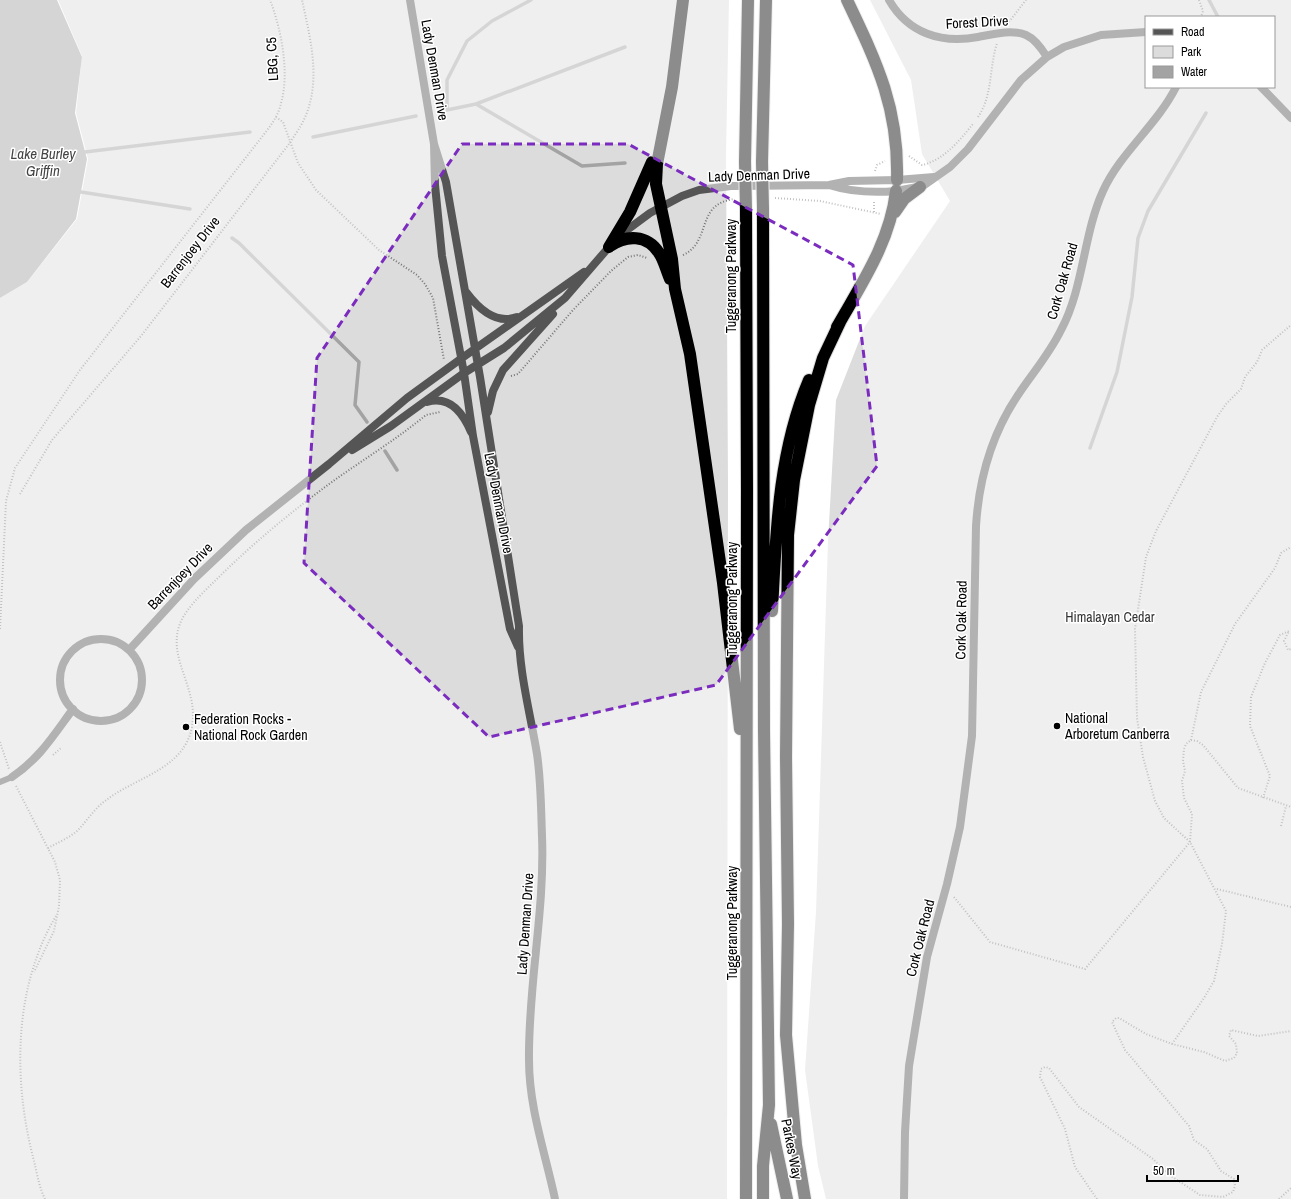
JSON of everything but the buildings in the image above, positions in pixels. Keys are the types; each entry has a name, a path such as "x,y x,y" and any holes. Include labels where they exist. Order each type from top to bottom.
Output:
{"highway":[{"path":"674,289 672,259 660,207 656,177 674,75 683,0"},
{"name":"Tuggeranong Parkway","path":"746,1199 747,804 745,162 748,0"},
{"path":"762,1199 762,1166 769,1105 764,730 762,209 766,0"},
{"path":"847,0 873,55 888,94 896,129 898,159 897,185 893,216"},
{"path":"609,247 630,212 647,177 664,128"},
{"path":"764,730 777,517 784,467 792,431 807,383 819,358 874,263 893,216 904,199 920,187"},
{"path":"609,247 628,238 636,238 650,243 661,257 674,289 690,354 722,576 747,804"},
{"path":"805,1199 796,1145 786,1035 788,924 786,757 788,535 794,480 809,405 823,358 841,320"},
{"name":"Parkes Way","path":"769,1105 774,1142 786,1199"}],"street":[{"name":"Lady Denman Drive","path":"410,0 434,144 446,182 474,349 478,364 519,626 519,650 537,756 542,837 540,915 529,1031 530,1080 536,1126 555,1199"},
{"name":"Forest Drive","path":"889,0 903,19 920,30 932,35 944,38 964,39 1003,32 1020,33 1029,37 1047,57"},
{"path":"897,185 920,187 945,171 961,156 1021,80 1047,57 1064,47 1101,35 1145,32"},
{"name":"Cork Oak Road","path":"904,1199 905,1132 909,1066 927,957 947,884 960,827 972,736 977,503 984,467 999,426 1016,397 1053,345 1068,316 1091,226 1104,190 1161,111 1175,88"},
{"path":"1262,88 1291,118"},
{"name":"Lady Denman Drive","path":"434,144 435,185 442,256 462,358 473,436 510,629 519,650"},
{"path":"897,185 935,176"},
{"name":"Lady Denman Drive","path":"478,364 526,331 576,287 595,262 609,247 634,225 660,207 690,193 717,187 756,185 829,185 849,182 897,185"},
{"name":"Lady Denman Drive","path":"829,185 850,191 897,185"},
{"name":"Lady Denman Drive","path":"462,358 571,282 595,262"},
{"path":"487,419 493,391 503,370 576,287"},
{"path":"464,289 478,308 485,313 507,319 522,316"},
{"name":"Barrenjoey Drive","path":"129,650 172,602 218,556 267,512 329,464 407,398 462,358"},
{"name":"Barrenjoey Drive","path":"329,464 391,426 478,364"},
{"path":"420,405 434,400 447,402 461,412 473,436"},
{"path":"101,640 115,642 129,650 140,666 142,680 137,700 129,710 117,718 104,721 84,717 72,709 64,697 61,676 65,662 74,650 86,642 101,640"},
{"path":"12,777 30,765 72,709"}],"lane":[{"path":"0,782 12,777"}],"path":[{"name":"LBG, C5","path":"0,629 6,501 15,468 80,370 276,117 282,103 283,69 281,34 270,0"},
{"name":"Barrenjoey Drive","path":"20,494 52,440 141,336 289,144 306,114 313,84 312,49 302,0"},
{"path":"898,159 910,156 915,162 922,164 930,163 941,157 962,138 983,111 990,86 994,52 1003,32 1015,13 1026,0"},
{"path":"1200,0 1204,11 1202,16"},
{"path":"276,117 282,122 289,144 307,178 330,205 379,250 417,275 425,284 433,298 446,370"},
{"path":"1172,1044 1214,981 1222,944 1226,911 1216,888 1190,842 1164,818 1154,801 1143,757 1137,718 1135,629 1146,557 1156,531 1217,417 1226,404 1241,390 1245,377 1257,362 1262,350 1291,325"},
{"path":"48,848 78,830 91,813 106,800 169,764 184,745 192,729 192,697 178,657 175,643 180,622 194,602 249,549 304,502 426,415 442,411 447,402"},
{"path":"947,884 957,902 990,942 1085,969 1190,842 1192,814 1184,798 1182,781 1185,771 1183,761 1184,749 1186,744 1191,740 1201,692 1235,624 1275,568 1281,553 1291,547"},
{"path":"1263,798 1270,776 1250,726 1251,697 1265,663 1280,635 1289,631 1284,641 1288,650 1291,649"},
{"path":"1191,740 1197,741 1203,745 1238,788 1291,807"},
{"path":"0,742 12,777 48,848 59,875 61,893 54,931 32,977"},
{"path":"1281,826 1286,806"},
{"path":"1216,888 1291,907"},
{"path":"44,1199 28,1138 20,1079 22,1021 26,999 42,942 56,916"},
{"path":"1097,1199 1075,1167 1065,1128 1039,1075 1043,1068 1051,1070 1079,1107 1153,1159 1168,1174 1200,1195 1223,1197 1231,1194 1235,1189 1234,1179 1221,1171 1207,1149 1194,1140 1188,1126 1125,1050 1112,1022 1116,1018 1119,1018 1146,1034 1172,1044 1204,1052 1228,1061 1236,1056 1238,1050 1236,1044 1228,1036 1231,1030 1258,1036 1291,1031"},
{"path":"1279,1199 1291,1188"}],"highlighted area":[{"path":"462,144 628,144 853,265 877,466 716,685 489,737 304,563 317,358"}],"green space":[{"path":"58,0 729,0 726,155 728,482 727,1199 0,1199 0,298 27,282 77,219 88,159 76,113 82,56"},
{"name":"National Arboretum Canberra","path":"870,0 1291,0 1291,1199 826,1199 818,1166 805,1070 816,912 828,541 836,400 865,326 950,201 922,154 911,80"}],"water":[{"name":"Lake Burley Griffin","path":"0,0 57,0 82,57 75,113 87,159 76,219 27,282 0,298"}],"waterway":[{"path":"447,110 447,80 467,41 492,21 531,0"},
{"path":"1209,0 1217,16"},
{"path":"476,104 625,47"},
{"path":"442,111 476,104 582,166 625,163"},
{"path":"1090,448 1117,372 1132,297 1138,238 1148,211 1206,113"},
{"path":"313,137 416,116"},
{"path":"85,152 250,132"},
{"path":"81,192 190,209"},
{"path":"232,238 239,243 359,362 355,405 367,422"},
{"path":"385,451 397,470"}],"place":[{"name":"National Arboretum Canberra","path":"1057,726"},
{"name":"Federation Rocks - National Rock Garden","path":"186,727"}],"park label":[{"name":"Himalayan Cedar","path":"1110,617"}]}
